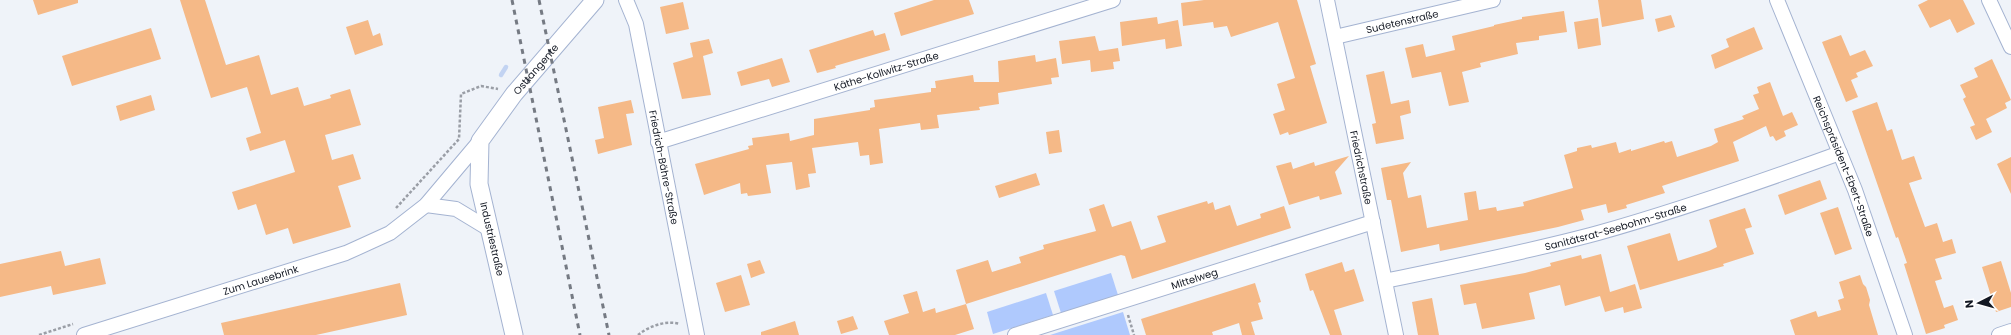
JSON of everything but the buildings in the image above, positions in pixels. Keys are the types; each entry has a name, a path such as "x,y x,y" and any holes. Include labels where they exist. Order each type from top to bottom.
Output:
{"street":[{"name":"Osttangente","path":"480,141 514,94 595,0"},
{"name":"Friedrich-Bähre-Straße","path":"626,0 636,24 697,335"},
{"name":"Käthe-Kollwitz-Straße","path":"658,142 1113,0"},
{"name":"Friedrichstraße","path":"1327,0 1396,335"},
{"name":"Sudetenstraße","path":"1335,37 1493,0"},
{"name":"Reichspräsident-Ebert-Straße","path":"1777,0 1840,152 1905,335"},
{"path":"1989,0 2011,47"},
{"name":"Zum Lausebrink","path":"80,329 346,254 390,233 426,205 480,141"},
{"name":"Industriestraße","path":"480,141 480,184 514,335"},
{"name":"Sanitätsrat-Seebohm-Straße","path":"1385,281 1498,258 1598,233 1753,185 1840,152"},
{"path":"426,205 456,209 490,229"},
{"name":"Mittelweg","path":"1015,335 1373,222"},
{"path":"1999,335 2011,331"}],"path":[{"path":"394,210 459,139 461,94 481,86 499,89"},
{"path":"1126,309 1134,335"},
{"path":"638,335 643,331 670,322 682,325"},
{"path":"39,335 80,329"}],"shaded area":[{"path":"1111,273 1118,295 1061,313 1054,291"},
{"path":"1046,293 1053,315 993,334 987,312"},
{"path":"1123,312 1130,335 1050,335"}],"waterway":[{"path":"501,75 506,67"}],"railway":[{"path":"512,0 580,335"},
{"path":"539,0 609,335"}]}
